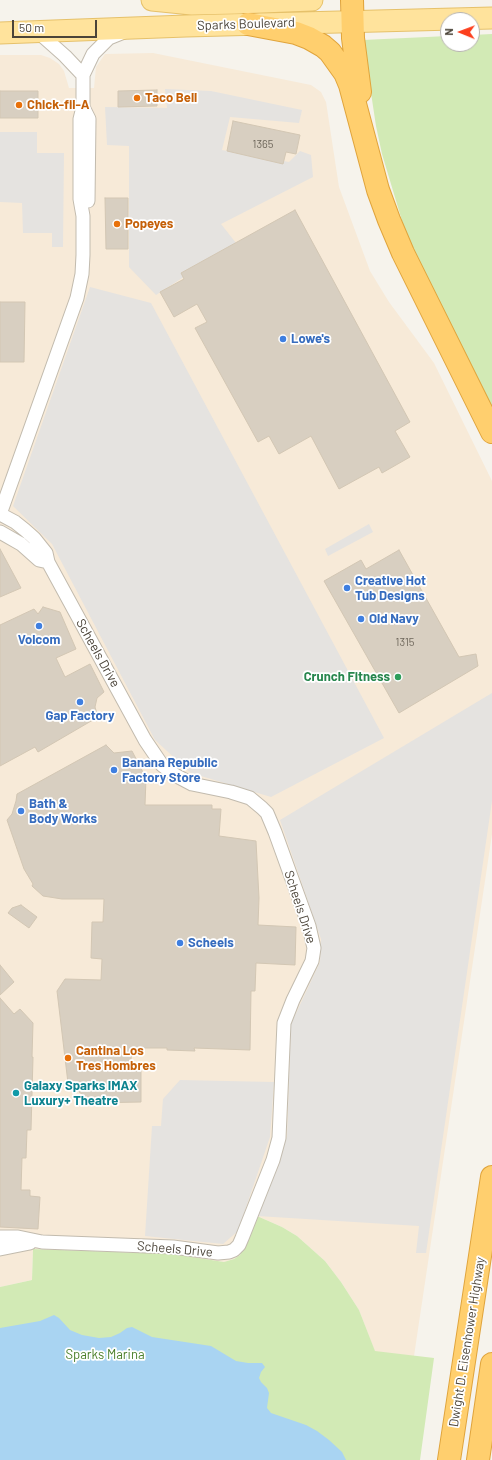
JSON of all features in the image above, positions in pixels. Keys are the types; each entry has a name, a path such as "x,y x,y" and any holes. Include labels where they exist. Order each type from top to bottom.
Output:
{"highway":[{"path":"352,0 358,77 378,190 403,253 492,432"},
{"path":"248,24 296,33 318,43 330,52 345,73 350,85 372,162"},
{"name":"Dwight D. Eisenhower Highway","path":"449,1460 492,1177"},
{"path":"478,1460 492,1364"}],"main road":[{"name":"Sparks Boulevard","path":"152,0 199,4 312,0"},
{"name":"Sparks Boulevard","path":"0,33 248,24 492,18"}],"street":[{"path":"0,514 77,298 82,274 83,216 80,199 80,119 83,107 83,75 93,54 109,38 133,29"},
{"path":"38,32 65,56 83,75"},
{"name":"Scheels Drive","path":"0,514 15,522 34,538 46,553 48,562 144,740 162,766 174,775 192,784 231,792 250,798 267,813 309,926 314,948 312,962 284,1022 279,1138 273,1160 239,1245 234,1250 224,1254 173,1247 42,1242 0,1237"},
{"path":"0,532 21,544 39,560 48,562"},
{"path":"0,1248 42,1242"}],"shaded area":[{"path":"153,53 311,85 321,92 326,102 339,187 370,271 389,302 434,363 492,481 492,834 414,1356 375,1352 359,1310 325,1261 297,1236 282,1227 257,1216 240,1255 234,1259 224,1262 131,1252 33,1249 32,1280 0,1287 0,55 41,55 50,58 59,64 64,71 69,88 94,88 96,67 105,54"},
{"path":"165,89 211,91 302,110 299,123 230,117 222,150 289,162 300,151 311,155 313,177 221,224 236,243 156,295 129,267 129,146 107,145 105,107 167,108"},
{"path":"0,132 37,132 37,153 64,153 63,247 52,247 52,233 23,233 22,203 0,202"},
{"path":"90,287 151,303 384,738 271,797 191,773 155,740 52,544 13,506"},
{"path":"369,524 373,532 328,556 325,549"},
{"path":"492,693 492,801 426,1253 416,1253 419,1226 257,1216 287,1136 291,1024 320,962 321,939 280,820"},
{"path":"180,1080 274,1082 270,1137 238,1231 223,1244 145,1236 152,1126 161,1126 163,1099"}],"green space":[{"path":"492,34 492,409 424,273 403,224 382,154 376,126 363,40 440,36 440,52 480,52 480,35"},
{"name":"Sparks Marina","path":"257,1216 282,1227 297,1236 325,1261 359,1310 375,1351 434,1358 420,1460 0,1460 0,1287 32,1280 33,1249 172,1254 224,1262 234,1259 240,1255"}],"water":[{"path":"54,1315 59,1318 70,1330 82,1335 99,1338 111,1337 127,1328 132,1327 152,1337 211,1346 236,1361 262,1363 265,1367 259,1378 269,1393 267,1408 271,1413 306,1425 317,1431 342,1452 346,1460 0,1460 0,1328 40,1321"}],"building":[{"name":"Taco Bell","path":"157,90 157,106 118,107 118,91"},
{"name":"Chick-fil-A","path":"0,91 38,91 38,118 0,118"},
{"path":"233,121 300,135 296,154 286,152 283,164 227,151"},
{"name":"Popeyes","path":"105,198 128,198 128,249 106,249"},
{"name":"Lowe's","path":"295,210 410,422 395,431 410,457 382,473 379,467 339,489 311,436 279,454 269,436 258,442 195,328 207,322 197,304 174,317 160,292 184,279 181,273"},
{"path":"0,302 25,302 24,362 0,362"},
{"path":"0,549 21,588 0,597"},
{"path":"399,550 459,657 476,654 478,666 399,713 324,581 361,560 366,569"},
{"path":"43,607 60,612 76,649 56,658 65,677 90,664 104,692 97,698 95,707 98,717 38,752 35,747 0,766 0,625 34,609 38,614"},
{"path":"106,745 114,753 132,751 146,778 145,805 212,805 212,809 221,809 219,836 256,841 259,898 258,925 296,927 295,965 256,963 255,991 251,991 250,1050 194,1048 195,1051 167,1050 167,1048 132,1048 130,1070 141,1069 141,1102 89,1103 83,1095 68,1083 57,991 65,979 101,980 102,959 91,958 92,922 103,922 104,899 62,899 43,896 32,886 33,884 24,869 7,820 12,814 17,794"},
{"path":"21,905 37,917 29,928 8,913 12,908"},
{"path":"0,965 14,982 0,995"},
{"name":"Galaxy Sparks IMAX Luxury+ Theatre","path":"0,998 14,1014 20,1009 33,1023 31,1130 27,1130 26,1158 22,1158 21,1190 30,1190 30,1196 40,1197 38,1229 0,1227"}],"place":[{"name":"Taco Bell","path":"137,98"},
{"name":"Chick-fil-A","path":"19,105"},
{"name":"Popeyes","path":"117,224"},
{"name":"Lowe's","path":"283,339"},
{"name":"Creative Hot Tub Designs","path":"347,588"},
{"name":"Old Navy","path":"361,619"},
{"name":"Volcom","path":"39,626"},
{"name":"Crunch Fitness","path":"398,677"},
{"name":"Gap Factory","path":"80,702"},
{"name":"Banana Republic Factory Store","path":"114,770"},
{"name":"Bath & Body Works","path":"21,811"},
{"name":"Scheels","path":"180,943"},
{"name":"Cantina Los Tres Hombres","path":"68,1058"},
{"name":"Galaxy Sparks IMAX Luxury+ Theatre","path":"16,1093"}]}
